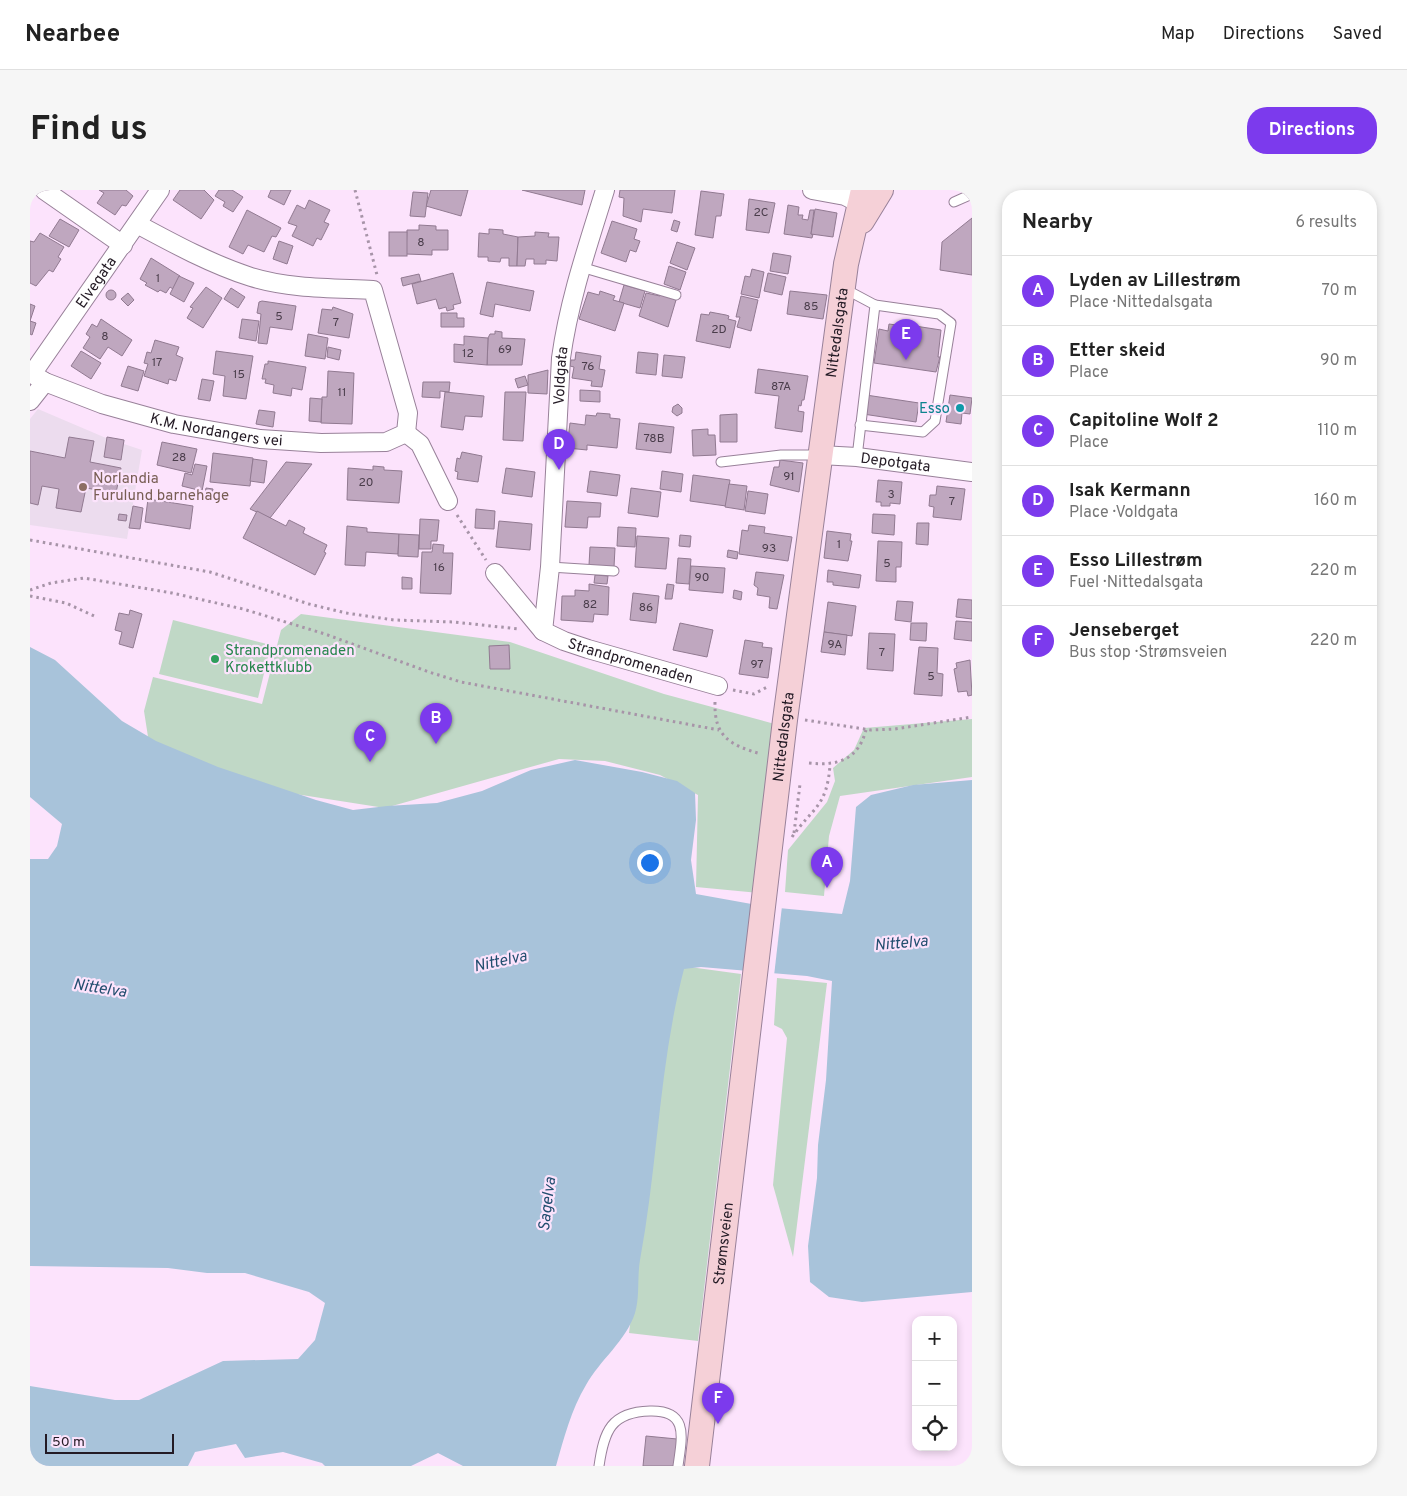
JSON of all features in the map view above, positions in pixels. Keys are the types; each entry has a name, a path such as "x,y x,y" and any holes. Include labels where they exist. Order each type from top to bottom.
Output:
{"main road":[{"name":"Nittedalsgata","path":"749,1021 778,851 820,455 843,288 850,240 868,198"},
{"name":"Strømsveien","path":"698,1466 749,1021"}],"street":[{"path":"44,190 123,244"},
{"name":"Elvegata","path":"30,401 36,376 160,190"},
{"name":"Voldgata","path":"543,631 550,567 561,358 566,325 581,267 605,190"},
{"path":"812,190 868,198"},
{"path":"137,224 204,260 253,277 309,286 373,290 408,413 406,433 420,444 448,500"},
{"name":"K.M. Nordangers vei","path":"36,376 102,404 174,424 260,439 321,443 386,442 406,433"},
{"name":"Depotgata","path":"820,455 857,457 972,472"},
{"path":"495,573 543,631"},
{"name":"Strandpromenaden","path":"543,631 588,649 718,686"}],"lane":[{"path":"954,202 972,194"},
{"path":"581,267 676,295"},
{"path":"843,288 875,305 940,314 951,323 935,421 923,432 860,425"},
{"path":"857,457 875,305"},
{"path":"722,462 781,455 820,455"},
{"path":"550,567 614,571"},
{"path":"599,1466 604,1443 617,1419 626,1413 657,1411 670,1413 678,1421 682,1438 678,1466"}],"path":[{"path":"355,190 377,276 373,290"},
{"path":"448,500 470,538 495,573"},
{"path":"30,540 210,572 308,604 346,613 394,620 454,622 543,631"},
{"path":"30,590 51,583 84,578 172,593 243,609 324,634 462,682 719,730"},
{"path":"30,596 66,603 94,616"},
{"path":"769,756 736,746 727,740 719,730 715,703 718,686 754,694 769,686 772,682"},
{"path":"804,720 866,730 901,728 972,717"},
{"path":"809,763 830,765 850,756 859,748 866,730"},
{"path":"778,851 821,802 827,791 830,765"}],"shaded area":[{"name":"Norlandia Furulund barnehage","path":"38,409 106,438 125,440 124,444 142,450 127,539 30,525 30,419"}],"green space":[{"path":"301,614 510,642 664,694 782,726 759,893 696,887 698,795 660,775 605,761 559,759 385,808 257,788 151,756 144,711 153,677 262,704 281,630"},
{"name":"Strandpromenaden Krokettklubb","path":"173,620 271,645 258,698 159,674"},
{"path":"972,719 972,777 840,796 829,836 824,896 785,892 788,850 827,802 835,781 833,768 854,750 864,728"},
{"path":"675,965 741,974 698,1341 629,1333"},
{"path":"777,978 827,983 793,1257 773,1185 787,1038 782,1029 774,1025"}],"water":[{"path":"30,647 55,660 122,721 156,741 218,767 316,800 353,810 437,803 482,791 531,770 575,760 642,772 677,781 695,793 696,820 691,860 696,894 768,907 842,914 850,881 856,807 871,795 913,785 972,780 972,1292 862,1302 829,1297 810,1282 808,1246 817,1178 818,1145 826,1080 832,981 807,976 701,967 684,969 669,1041 639,1267 635,1313 626,1333 592,1376 576,1404 556,1466 463,1466 438,1453 411,1466 325,1466 322,1463 283,1452 245,1458 236,1444 195,1452 188,1466 30,1466 30,1386 115,1400 139,1400 223,1361 298,1359 315,1340 325,1303 309,1292 245,1273 207,1273 168,1268 30,1266 30,859 48,859 57,846 62,824 30,797"}],"pier":[{"path":"768,905 782,906 774,976 744,974"}],"building":[{"path":"99,190 126,190 133,196 126,206 122,205 115,215 97,203 104,193"},
{"path":"180,190 204,190 214,200 201,219 173,200"},
{"path":"219,190 232,190 243,197 233,212 223,206 225,202 215,196"},
{"path":"271,190 291,190 284,205 268,197"},
{"path":"431,190 468,190 461,216 426,206"},
{"path":"522,190 585,190 582,205"},
{"path":"620,190 675,190 672,213 643,209 641,222 623,216 624,198 619,197"},
{"path":"701,191 724,194 721,216 716,216 713,238 695,235"},
{"path":"413,192 428,193 425,217 410,216"},
{"path":"749,199 775,203 769,233 746,230"},
{"path":"309,200 330,210 324,222 329,224 321,240 317,238 313,246 292,236 297,226 288,223 297,205 305,209"},
{"path":"788,205 799,207 798,215 803,215 802,219 808,220 810,210 814,210 812,238 784,234"},
{"path":"815,209 837,213 833,237 811,234"},
{"path":"247,210 281,228 276,237 272,236 264,252 248,245 243,254 229,247"},
{"path":"972,218 972,275 940,270 942,242"},
{"path":"60,219 79,230 69,247 49,236"},
{"path":"674,220 680,222 677,232 671,230"},
{"path":"612,221 637,229 634,239 640,241 636,252 630,250 626,262 601,253"},
{"path":"419,225 436,226 436,230 448,230 448,250 432,250 432,255 406,254 407,230 419,230"},
{"path":"489,229 503,230 503,234 518,237 517,266 509,266 509,258 501,258 500,262 488,261 488,257 478,257 479,233 489,234"},
{"path":"389,232 407,232 407,256 389,256"},
{"path":"535,232 549,233 548,237 559,237 557,261 546,260 546,264 534,264 534,259 526,259 525,266 517,266 518,237 535,236"},
{"path":"40,233 64,247 58,257 61,259 53,272 49,270 36,286 30,283 30,241 34,242"},
{"path":"279,241 293,246 287,264 273,259"},
{"path":"677,242 695,248 687,270 670,263"},
{"path":"773,253 791,256 788,274 770,271"},
{"path":"151,258 180,276 173,289 170,287 166,293 160,290 158,292 145,285 147,283 140,279"},
{"path":"669,266 686,272 680,290 664,284"},
{"path":"752,269 764,272 759,298 741,294 745,276 750,277"},
{"path":"453,273 461,303 453,305 454,309 447,311 446,307 439,309 436,299 417,304 412,284"},
{"path":"768,273 786,277 782,295 764,291"},
{"path":"419,274 421,281 403,286 401,278"},
{"path":"179,276 194,283 184,302 170,294"},
{"path":"487,282 534,291 530,311 495,304 493,317 480,314"},
{"path":"624,285 645,291 640,308 619,302"},
{"path":"206,287 222,298 203,328 187,318 193,308 190,307"},
{"path":"231,288 245,297 238,308 224,299"},
{"path":"109,290 113,290 116,295 115,299 109,300 106,297 106,293"},
{"path":"600,291 615,296 613,300 624,303 615,331 579,319 588,292 599,295"},
{"path":"790,291 827,295 823,319 787,314"},
{"path":"128,293 134,300 128,306 121,299"},
{"path":"646,293 660,296 661,293 676,300 668,327 639,316"},
{"path":"741,296 758,300 751,331 737,327 740,317 736,317"},
{"path":"259,302 296,306 292,330 270,327 267,344 258,343 261,314 257,313"},
{"path":"30,304 35,306 30,321"},
{"path":"333,307 353,314 349,338 318,333 322,309 332,310"},
{"path":"710,312 729,316 728,319 736,321 730,348 696,341 701,314 709,315"},
{"path":"441,313 457,313 457,318 464,318 464,327 441,327"},
{"path":"101,319 132,340 122,356 108,347 100,359 83,348 90,337 86,334 92,324 97,327"},
{"path":"242,319 259,321 256,341 239,338"},
{"path":"30,321 36,323 32,335 30,334"},
{"path":"889,324 911,327 910,334 914,334 915,326 941,330 938,357 940,357 936,372 874,363 879,329 888,331"},
{"path":"495,331 502,332 502,338 525,339 522,365 487,365 488,338 490,334 495,334"},
{"path":"308,334 328,338 325,359 305,356"},
{"path":"464,336 488,338 487,365 454,362 454,344 464,345"},
{"path":"155,340 179,347 176,355 183,358 176,381 169,379 168,384 144,376 148,364 144,363 147,352 151,353"},
{"path":"328,347 341,350 339,360 327,357"},
{"path":"81,351 101,363 91,379 71,366"},
{"path":"216,351 253,356 246,399 223,396 225,376 213,374"},
{"path":"576,352 601,356 599,369 605,370 602,387 591,386 592,381 572,378 574,367 570,366 571,360 575,360"},
{"path":"638,352 658,354 656,375 636,373"},
{"path":"664,355 685,357 682,378 662,376"},
{"path":"268,361 306,367 302,390 292,388 291,396 273,393 274,385 265,383 266,379 262,379 265,364 268,364"},
{"path":"128,366 144,371 138,391 121,386"},
{"path":"758,369 808,376 804,400 802,400 801,406 799,405 798,411 804,412 802,432 775,428 779,396 755,393"},
{"path":"548,370 547,394 528,393 528,375"},
{"path":"328,371 354,373 352,424 321,423 322,397 327,397"},
{"path":"525,376 528,385 518,388 515,379"},
{"path":"202,379 214,381 210,401 198,399"},
{"path":"423,382 450,382 449,392 440,391 440,398 422,397"},
{"path":"580,390 600,391 600,402 580,401"},
{"path":"445,392 484,396 482,417 465,416 463,430 441,427"},
{"path":"505,392 526,392 523,441 503,440"},
{"path":"866,395 919,403 916,422 863,414"},
{"name":"Esso","path":"950,395 972,398 970,414 962,413 961,424 946,422"},
{"path":"310,398 322,399 321,422 309,421"},
{"path":"678,404 682,408 682,413 677,416 672,412 673,407"},
{"path":"259,410 275,412 273,427 256,424"},
{"path":"597,413 610,414 610,418 620,419 617,448 587,445 587,450 567,448 570,423 585,425 586,415 596,416"},
{"path":"737,414 737,442 720,442 720,415"},
{"path":"639,423 674,427 671,453 636,449"},
{"path":"708,429 708,435 715,435 716,455 693,456 692,430"},
{"path":"69,437 94,441 90,462 121,468 116,493 86,488 81,512 56,508 59,489 42,486 38,505 30,503 30,451 65,458"},
{"path":"107,437 124,440 121,460 104,457"},
{"path":"162,442 197,449 191,473 157,465"},
{"path":"462,452 482,456 478,482 457,479 458,472 455,471 457,458 460,459"},
{"path":"213,453 253,458 250,486 210,482"},
{"path":"253,459 267,461 264,483 250,481"},
{"path":"780,460 803,463 799,492 770,485 774,467 779,467"},
{"path":"286,462 312,464 270,518 250,509"},
{"path":"195,464 207,466 202,491 182,486 185,473 192,475"},
{"path":"373,466 384,467 384,470 402,471 399,503 347,500 348,468 373,470"},
{"path":"506,468 535,472 532,497 502,493"},
{"path":"590,471 620,475 617,496 587,492"},
{"path":"662,471 683,474 681,492 660,489"},
{"path":"693,475 730,480 726,506 690,501"},
{"path":"878,480 902,482 900,504 890,503 890,506 881,506 881,502 876,502"},
{"path":"729,484 747,486 744,510 725,507"},
{"path":"937,486 965,489 961,520 933,517 934,507 929,506 930,495 936,495"},
{"path":"206,488 213,489 212,494 205,493"},
{"path":"631,488 661,492 658,517 628,513"},
{"path":"748,491 768,494 765,514 745,511"},
{"path":"148,499 193,506 190,529 145,522"},
{"path":"567,501 601,503 600,517 588,517 587,528 565,527"},
{"path":"133,506 143,508 140,529 129,528"},
{"path":"476,509 495,511 494,529 475,528"},
{"path":"257,511 286,526 289,520 305,528 303,533 327,545 324,552 326,553 315,575 243,538"},
{"path":"119,514 127,515 126,521 118,520"},
{"path":"873,514 895,515 894,535 872,533"},
{"path":"420,519 439,520 437,541 431,541 431,549 419,549"},
{"path":"499,521 532,524 530,550 496,547"},
{"path":"917,523 929,523 928,545 916,544"},
{"path":"749,525 765,527 764,533 792,537 788,561 739,554 742,530 748,531"},
{"path":"347,526 367,528 367,532 399,534 398,554 366,552 365,566 345,565"},
{"path":"618,527 636,528 635,547 617,546"},
{"path":"827,531 851,534 850,541 852,541 848,561 824,558"},
{"path":"399,534 419,535 418,557 398,556"},
{"path":"680,535 691,536 690,547 679,546"},
{"path":"637,536 669,538 666,569 635,567"},
{"path":"878,541 902,542 901,567 896,567 896,582 876,581"},
{"path":"433,544 444,545 443,553 453,553 451,594 420,593 422,552 432,552"},
{"path":"590,547 615,548 614,567 589,565"},
{"path":"728,550 738,552 737,559 727,557"},
{"path":"678,558 691,559 689,584 676,583"},
{"path":"691,566 725,568 723,593 689,590"},
{"path":"828,570 861,575 859,588 833,585 833,582 827,582"},
{"path":"756,572 784,575 777,609 769,608 770,597 757,595 758,588 754,585"},
{"path":"595,575 608,576 607,584 594,583"},
{"path":"402,577 412,578 412,589 402,589"},
{"path":"589,584 609,587 608,615 594,614 593,622 561,620 562,596 575,596 575,590 589,591"},
{"path":"667,584 674,585 672,599 665,599"},
{"path":"734,590 742,592 741,600 733,598"},
{"path":"633,593 659,596 656,623 630,620"},
{"path":"958,599 972,600 972,619 956,617"},
{"path":"897,601 913,602 911,622 895,620"},
{"path":"828,602 856,606 852,636 824,632"},
{"path":"130,610 142,614 133,648 119,644 122,632 115,630 119,613 129,615"},
{"path":"956,621 972,622 972,641 954,639"},
{"path":"680,623 713,630 707,657 673,650"},
{"path":"911,623 927,623 926,641 910,640"},
{"path":"824,632 847,635 845,655 821,652"},
{"path":"869,633 895,634 893,671 867,669"},
{"path":"745,640 763,643 762,647 772,648 768,678 739,674"},
{"path":"509,645 510,669 490,669 489,646"},
{"path":"919,647 938,648 937,673 943,674 942,696 914,694"},
{"path":"970,660 972,695 968,696 967,691 958,692 954,669 957,668 956,663"},
{"path":"646,1436 677,1439 675,1466 643,1466"}],"place":[{"name":"Esso Lillestrøm","path":"906,360"},
{"name":"Esso","path":"960,408"},
{"name":"Isak Kermann","path":"559,470"},
{"name":"Norlandia Furulund barnehage","path":"83,487"},
{"name":"Strandpromenaden Krokettklubb","path":"215,659"},
{"name":"Etter skeid","path":"436,744"},
{"name":"Capitoline Wolf 2","path":"370,762"},
{"name":"Lyden av Lillestrøm","path":"827,888"},
{"name":"Jenseberget","path":"718,1424"}],"water label":[{"name":"Nittelva","path":"901,942"},
{"name":"Nittelva","path":"500,960"},
{"name":"Nittelva","path":"100,987"},
{"name":"Sagelva","path":"546,1204"}]}
